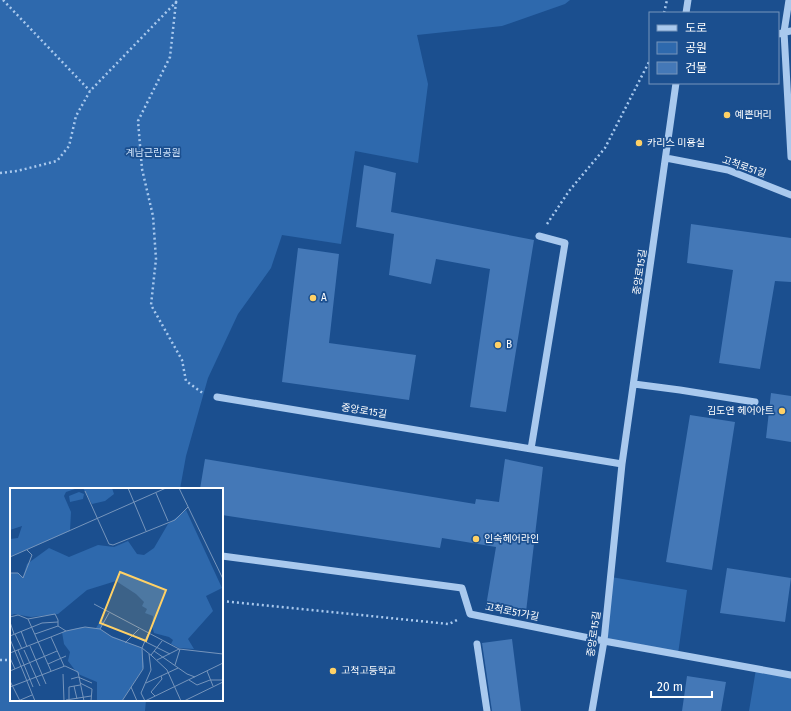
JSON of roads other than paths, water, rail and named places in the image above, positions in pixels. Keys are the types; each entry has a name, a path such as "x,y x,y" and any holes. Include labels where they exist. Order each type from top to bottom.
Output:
{"street":[{"path":"686,12 688,0"},
{"path":"789,0 784,32 791,157"},
{"name":"중앙로15길","path":"592,711 604,641 622,464 676,84"},
{"name":"고척로51길","path":"666,158 728,170 791,195"},
{"path":"532,449 565,243 540,236"},
{"path":"634,384 755,402"},
{"name":"중앙로15길","path":"218,397 622,464"},
{"name":"고척로51가길","path":"223,556 462,588 470,614 604,641 791,675"},
{"path":"476,644 488,711"}],"place":[{"name":"예쁜머리","path":"727,115"},
{"name":"카리스 미용실","path":"639,143"},
{"name":"A","path":"313,298"},
{"name":"B","path":"498,345"},
{"name":"김도연 헤어아트","path":"782,411"},
{"name":"인숙헤어라인","path":"476,539"},
{"name":"고척고등학교","path":"333,671"}],"park label":[{"name":"계남근린공원","path":"153,153"}]}
